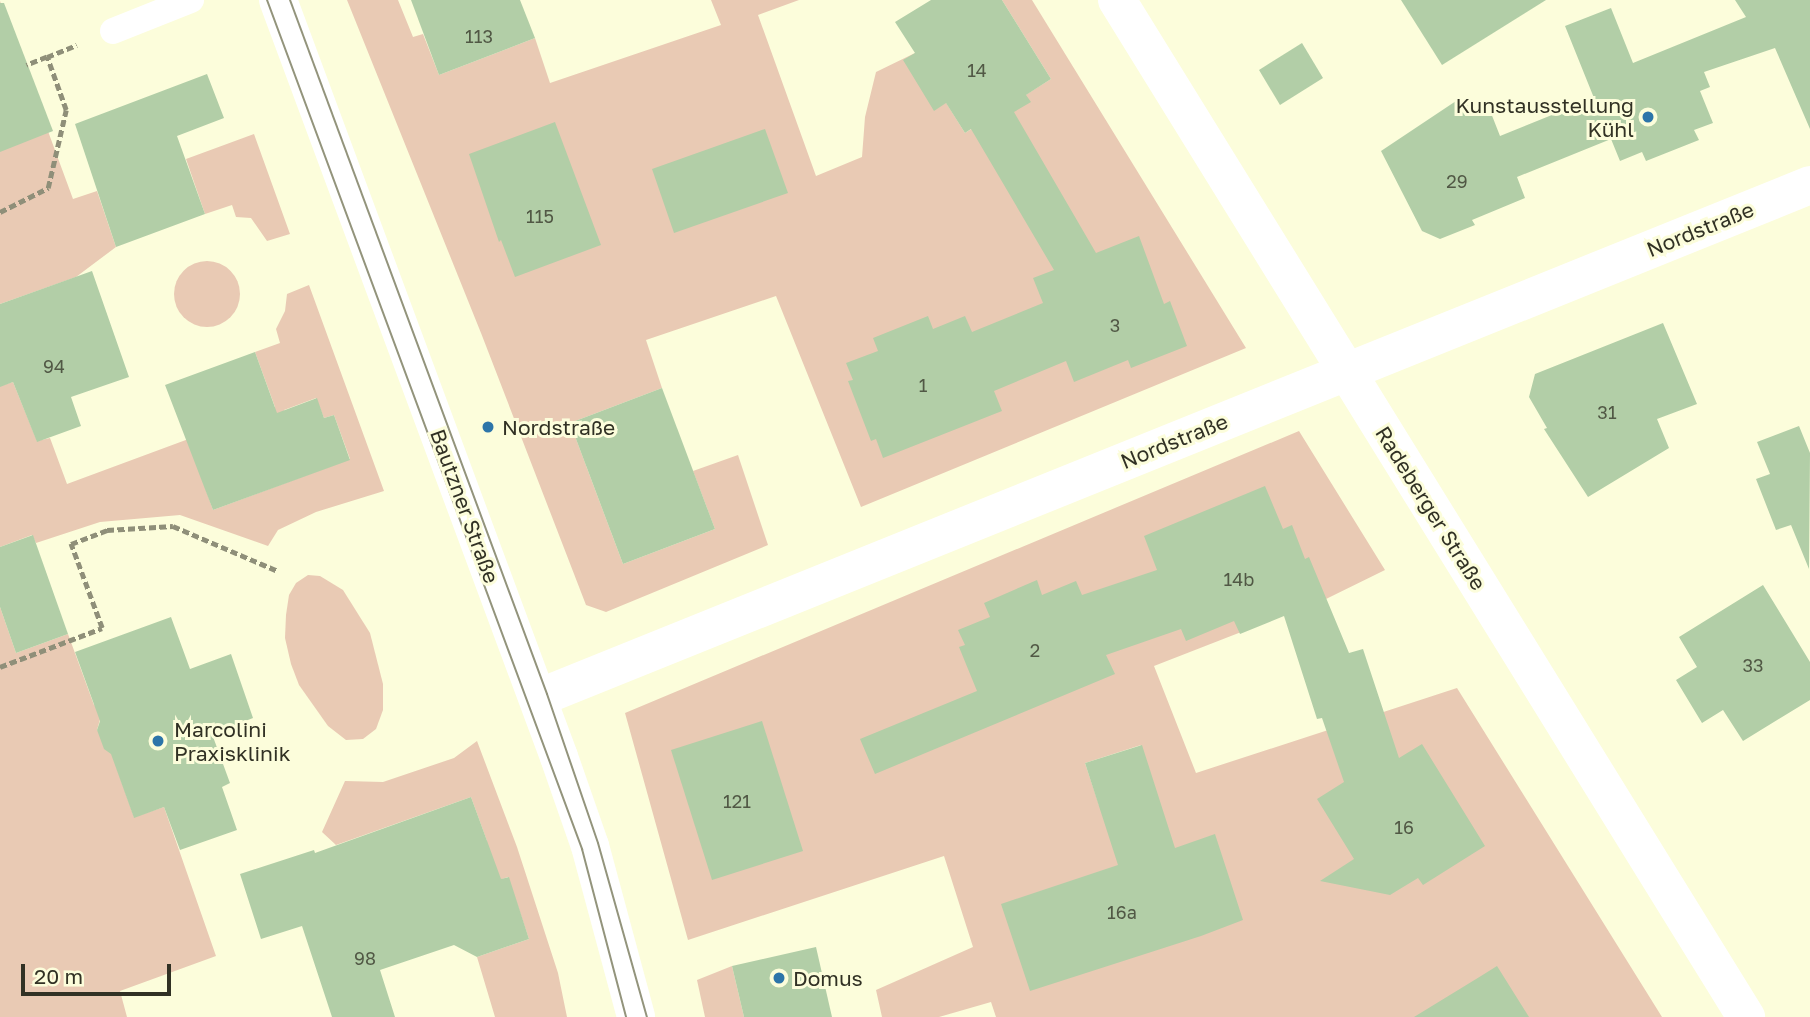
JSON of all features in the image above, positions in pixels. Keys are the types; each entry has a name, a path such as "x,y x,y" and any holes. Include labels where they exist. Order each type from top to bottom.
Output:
{"street":[{"name":"Bautzner Straße","path":"278,0 538,698 590,846 636,1017"},
{"name":"Radeberger Straße","path":"1117,0 1746,1017"},
{"name":"Nordstraße","path":"538,698 1810,185"}],"lane":[{"path":"113,31 191,0"}],"path":[{"path":"0,212 48,188 66,110 47,57 27,65"},
{"path":"0,667 102,628 71,544 107,530 173,526 278,571"}],"shaded area":[{"path":"347,0 398,0 413,37 423,34 439,75 535,38 550,83 721,25 711,0 799,0 758,15 816,176 862,157 865,117 876,72 915,53 965,133 1051,79 1002,0 1032,0 1246,348 861,507 776,296 646,340 662,388 570,423 623,564 715,529 693,471 738,455 768,545 606,612 586,605 481,333"},
{"path":"0,1 73,199 97,191 116,247 76,277 0,304"},
{"path":"254,134 290,234 267,241 251,218 236,217 232,205 205,214 186,159"},
{"path":"201,261 213,261 225,266 235,276 240,294 238,307 225,322 213,327 201,327 189,322 179,312 174,300 174,288 179,276 189,266"},
{"path":"309,285 384,491 316,512 278,530 268,546 180,515 100,522 36,543 32,535 0,547 0,386 13,382 37,441 50,438 67,484 275,407 255,352 280,343 276,329 285,311 287,294","holes":["316,398 324,418 334,415 350,459 213,510 197,465 291,430 284,410"]},
{"path":"1299,431 1385,570 1326,599 1154,666 1196,773 1457,688 1662,1017 996,1017 991,1002 939,1017 882,1017 876,990 973,947 944,856 688,940 625,713","holes":["1141,745 1099,805 1085,763"]},
{"path":"308,575 320,576 343,590 370,633 383,684 383,710 376,729 363,739 346,740 328,726 299,685 291,664 285,638 289,595 296,583"},
{"path":"0,607 16,653 68,634 94,705 103,709 97,730 120,760 116,766 134,817 164,807 216,956 120,991 127,1017 0,1017"},
{"path":"477,741 517,847 558,973 567,1017 495,1017 477,957 529,939 508,877 341,932 487,841 471,797 336,845 322,832 345,781 383,782 454,758"},
{"path":"732,966 744,1017 705,1017 697,980"}],"building":[{"path":"411,0 520,0 535,38 439,75"},
{"path":"931,0 1002,0 1051,79 1026,95 1031,102 1014,112 1096,253 1139,236 1164,304 1170,301 1187,346 1131,368 1128,360 1074,382 1066,361 994,391 1002,411 883,458 876,439 871,441 848,381 853,380 846,363 878,351 873,338 928,316 933,329 965,316 972,332 1043,303 1033,278 1054,270 971,129 965,133 946,103 934,111 903,60 915,53 895,22"},
{"path":"1401,0 1546,0 1442,65"},
{"path":"1735,0 1810,0 1810,129 1775,48 1704,72 1710,87 1700,91 1713,123 1694,130 1699,140 1646,161 1642,152 1620,161 1611,139 1517,177 1525,198 1472,220 1475,225 1440,239 1422,231 1381,151 1456,101 1491,113 1500,136 1594,98 1565,26 1611,8 1633,63 1746,17"},
{"path":"0,3 4,3 53,131 0,152"},
{"path":"1302,43 1323,78 1280,105 1259,70"},
{"path":"207,74 224,118 177,136 205,214 116,247 75,124"},
{"path":"555,122 601,245 515,277 501,240 499,242 469,154"},
{"path":"765,129 788,193 674,233 652,169"},
{"path":"92,271 129,377 71,397 81,426 37,442 13,382 0,387 0,304"},
{"path":"1663,323 1697,404 1657,419 1669,448 1588,497 1544,429 1547,428 1529,397 1535,374"},
{"path":"255,352 277,413 317,398 324,418 334,415 350,460 213,510 165,385"},
{"path":"662,388 715,529 623,564 570,423"},
{"path":"1799,426 1810,453 1809,569 1791,525 1776,530 1756,479 1770,474 1757,442"},
{"path":"1265,486 1283,529 1292,525 1305,559 1309,557 1349,653 1363,649 1399,758 1422,744 1485,846 1423,885 1418,878 1390,895 1320,881 1354,859 1317,799 1344,782 1322,718 1317,719 1284,616 1240,634 1234,621 1186,641 1181,629 1106,655 1115,674 875,774 860,739 977,691 959,647 965,645 958,630 990,617 984,603 1037,580 1042,595 1076,581 1082,595 1157,570 1144,536"},
{"path":"33,535 68,634 16,653 0,607 0,547"},
{"path":"1763,585 1810,662 1810,700 1743,741 1723,710 1702,723 1676,680 1697,667 1679,637"},
{"name":"Marcolini Praxisklinik","path":"171,617 190,669 231,654 253,718 212,734 230,783 222,787 237,830 180,850 164,807 134,818 111,754 104,749 97,730 100,721 75,652"},
{"path":"762,721 803,851 712,880 671,750"},
{"path":"1142,745 1175,848 1215,834 1243,920 1030,991 1001,904 1118,865 1085,763"},
{"path":"471,797 501,879 509,877 529,939 477,957 454,945 380,970 395,1017 332,1017 302,926 261,939 240,874 314,850 315,853"},
{"name":"Domus","path":"816,947 832,1017 744,1017 732,966"},
{"path":"1497,966 1529,1017 1414,1017 1481,976"}],"tram line":[{"path":"267,0 582,849 626,1017"},
{"path":"290,0 547,694 598,843 647,1017"}],"place":[{"name":"Kunstausstellung Kühl","path":"1648,117"},
{"name":"Nordstraße","path":"488,427"},
{"name":"Marcolini Praxisklinik","path":"158,741"},
{"name":"Domus","path":"779,978"}]}
